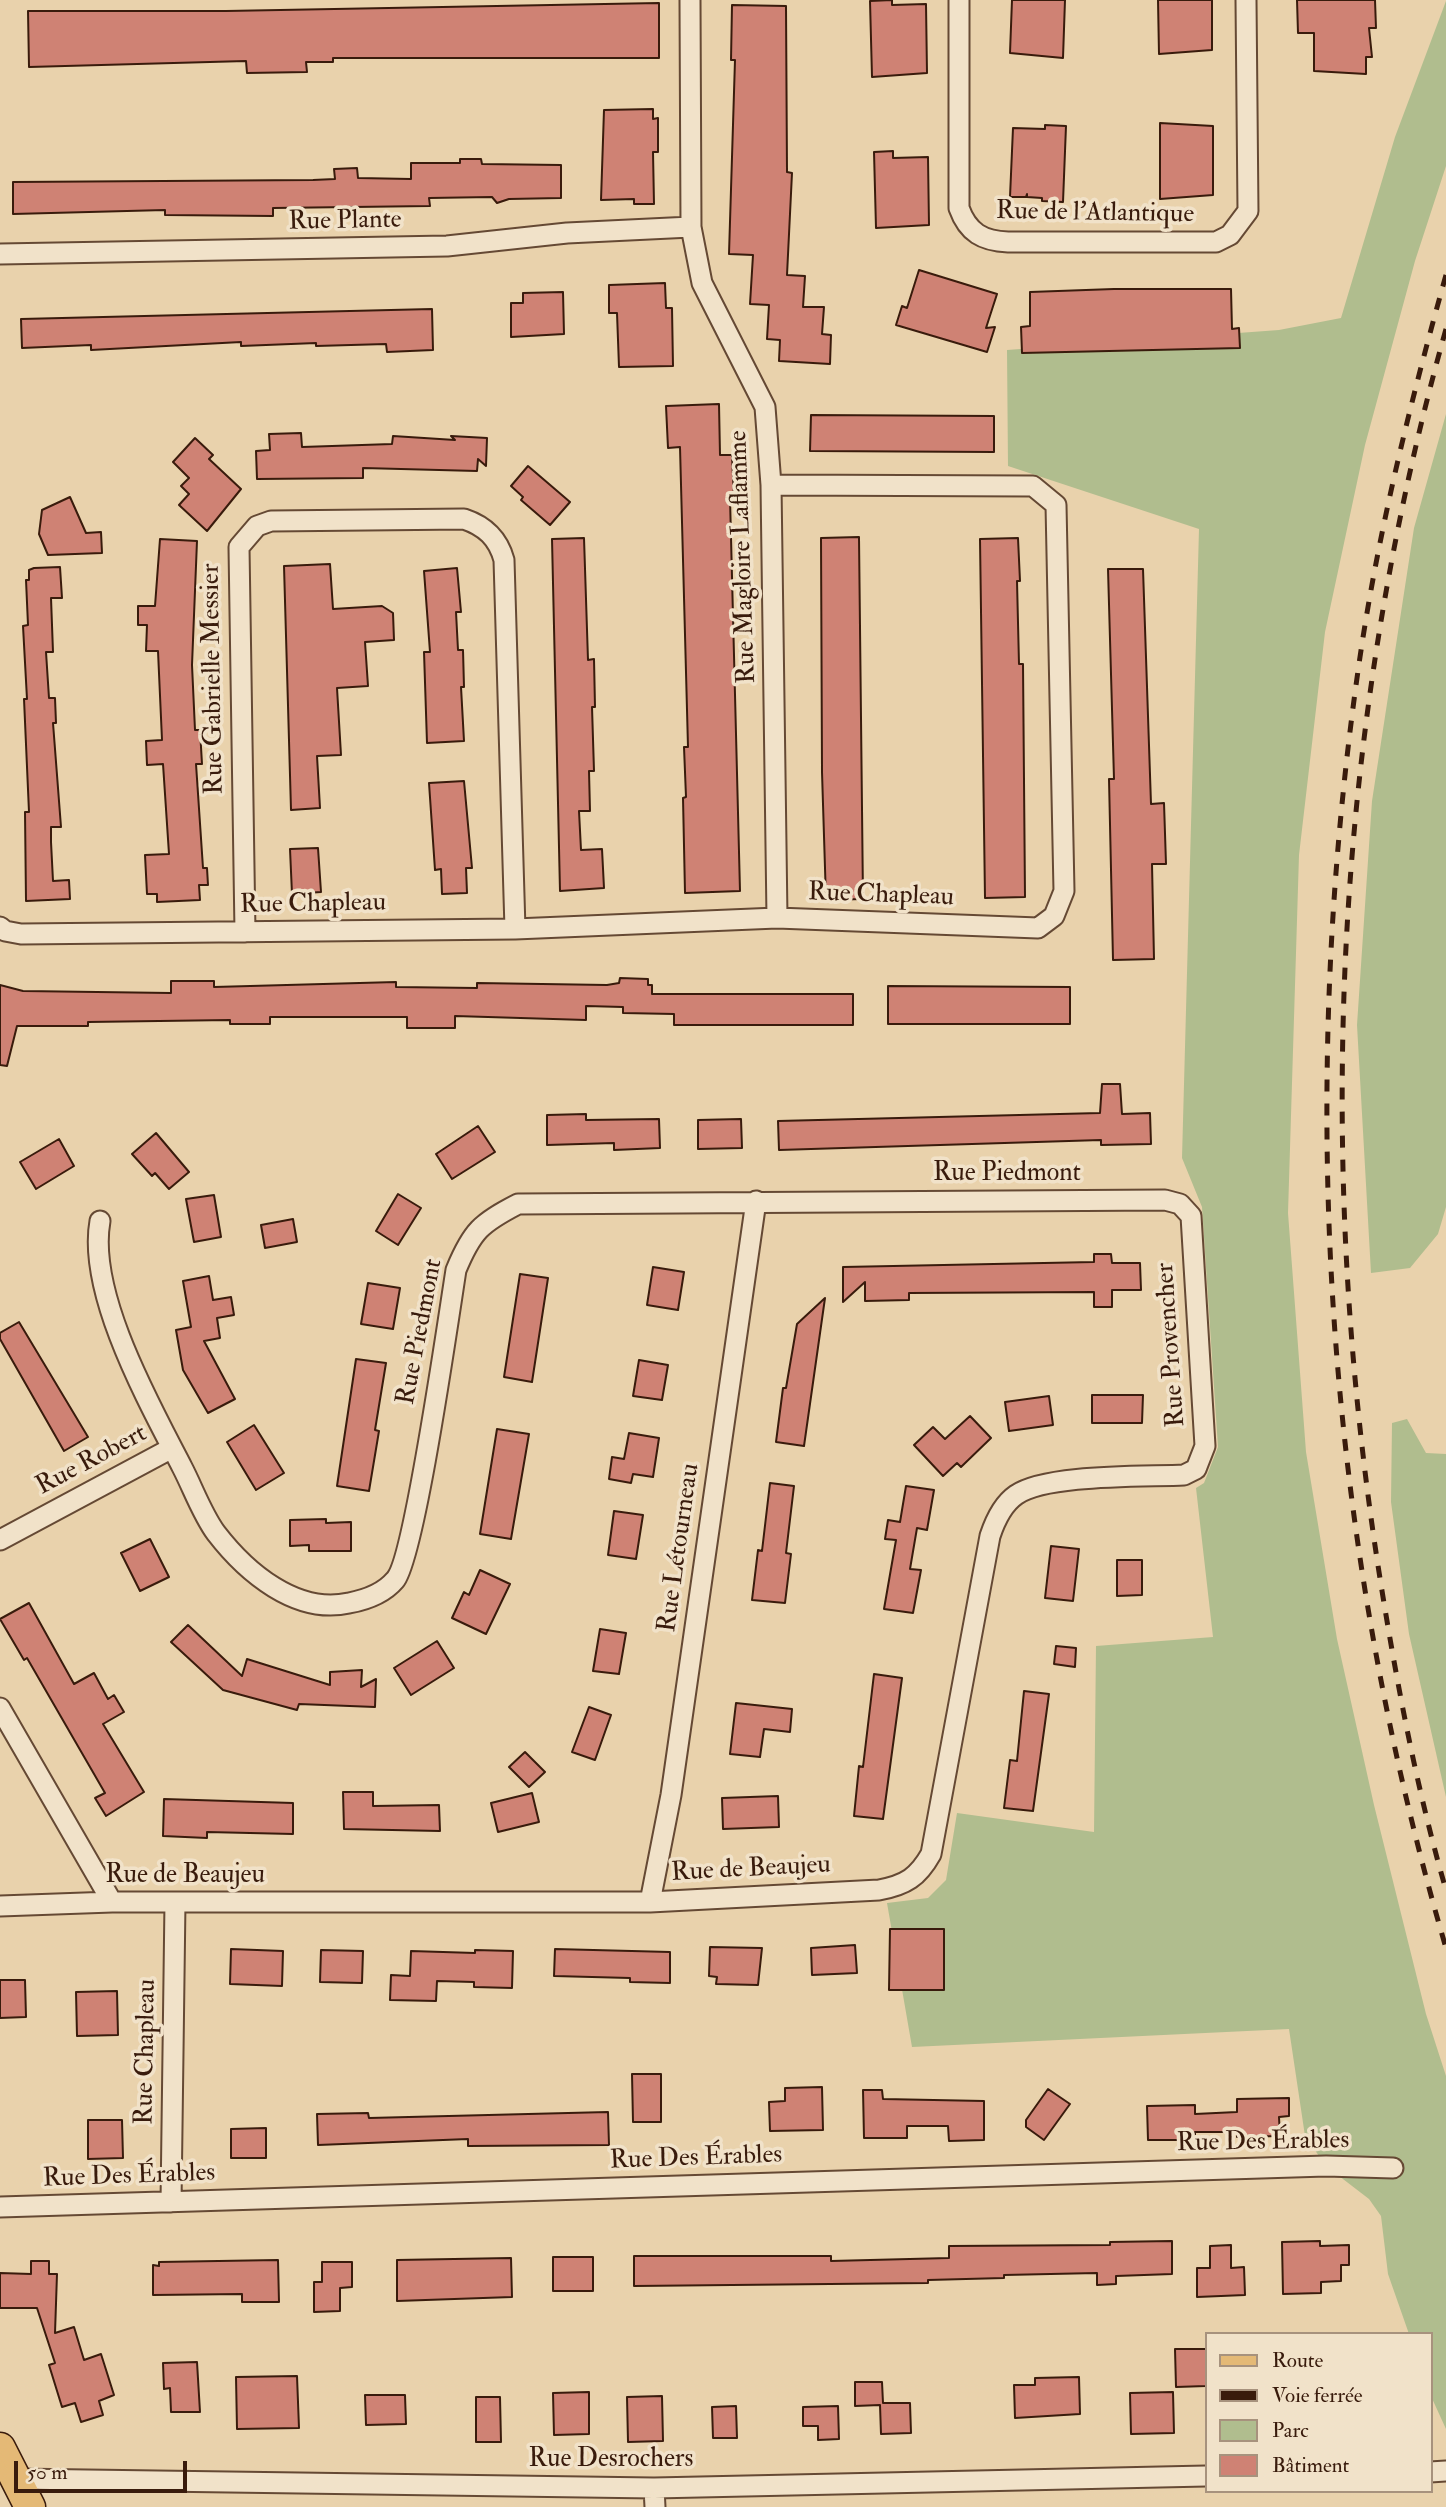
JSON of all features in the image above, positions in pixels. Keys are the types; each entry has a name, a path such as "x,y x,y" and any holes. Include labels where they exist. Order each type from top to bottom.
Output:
{"main road":[{"path":"0,2448 30,2507"}],"street":[{"name":"Rue Magloire Laflamme","path":"690,0 691,227 702,283 765,407 771,485 777,918"},
{"name":"Rue de l'Atlantique","path":"959,0 959,208 965,223 987,241 1216,242 1230,236 1242,224 1248,211 1246,0"},
{"name":"Rue Plante","path":"0,254 447,246 567,233 691,227"},
{"name":"Rue Chapleau","path":"0,927 5,931 21,934 515,929 777,918 1038,928 1054,916 1064,891 1056,505 1033,486 771,485"},
{"name":"Rue Gabrielle Messier","path":"244,932 239,547 257,526 271,521 464,519 480,524 500,547 504,560 515,929"},
{"name":"Rue Piedmont","path":"100,1220 98,1255 127,1353 214,1531 261,1580 302,1601 335,1606 368,1599 397,1579 411,1533 456,1270 469,1238 485,1220 518,1204 1165,1200 1180,1204 1191,1216"},
{"name":"Rue Létourneau","path":"650,1902 671,1795 757,1201"},
{"name":"Rue Provencher","path":"1191,1216 1205,1447 1196,1469"},
{"name":"Rue Robert","path":"0,1540 172,1448"},
{"name":"Rue de Beaujeu","path":"0,1906 112,1902 650,1902 880,1890 903,1885 920,1874 931,1854 990,1536 998,1516 1015,1495 1041,1483 1184,1475 1196,1469"},
{"path":"0,1708 112,1902"},
{"name":"Rue Chapleau","path":"171,2202 175,1902"},
{"name":"Rue Des Érables","path":"0,2207 1326,2166 1393,2168"},
{"name":"Rue Desrochers","path":"16,2479 655,2497 1204,2476"}],"green space":[{"path":"1446,1 1446,166 1415,261 1365,445 1325,632 1299,855 1288,1213 1306,1452 1337,1639 1374,1805 1426,2014 1446,2076 1446,2429 1432,2398 1432,2332 1408,2332 1388,2274 1381,2216 1369,2199 1326,2166 1305,2136 1289,2029 912,2047 887,1903 928,1898 946,1880 957,1813 1094,1832 1096,1646 1213,1637 1196,1488 1204,1483 1218,1447 1202,1207 1182,1158 1199,529 1008,466 1007,350 1279,330 1341,318 1395,137"},
{"path":"1446,414 1446,1207 1438,1234 1410,1268 1371,1273 1357,1025 1372,801 1414,528"},
{"path":"1407,1419 1426,1453 1446,1454 1446,1797 1409,1634 1391,1502 1392,1423"}],"building":[{"path":"892,0 892,5 926,4 927,73 872,77 870,1"},
{"path":"1012,0 1065,0 1063,58 1010,53"},
{"path":"1158,0 1212,0 1212,50 1159,54"},
{"path":"1297,0 1375,0 1376,28 1369,28 1372,57 1366,57 1366,74 1314,71 1314,33 1298,33"},
{"path":"659,3 659,58 333,58 333,62 306,62 307,72 247,73 246,61 29,67 28,11 226,11"},
{"path":"732,5 786,6 787,172 792,173 787,275 805,276 803,307 824,307 822,334 831,335 830,364 779,361 780,340 767,339 769,305 750,304 753,255 729,254 735,60 731,60"},
{"path":"653,109 653,119 658,118 658,152 653,152 654,204 634,204 634,199 601,200 604,110"},
{"path":"1160,123 1213,126 1213,195 1160,199"},
{"path":"1045,125 1066,126 1063,202 1042,201 1042,198 1027,197 1027,194 1026,197 1010,197 1013,128 1045,129"},
{"path":"893,151 893,158 928,157 929,225 876,228 874,152"},
{"path":"460,159 481,159 482,164 561,165 561,198 509,199 497,203 492,197 429,198 430,206 273,208 273,216 165,215 165,210 13,214 13,182 313,180 335,179 334,169 357,168 358,178 411,179 411,163 460,163"},
{"path":"919,270 997,294 986,328 995,327 987,352 896,325 902,306 907,308"},
{"path":"665,283 666,308 672,308 673,366 619,367 617,313 609,313 609,285"},
{"path":"1231,289 1232,329 1239,328 1240,348 1022,353 1021,327 1030,326 1030,292"},
{"path":"563,292 564,334 511,337 511,303 523,303 523,293"},
{"path":"432,309 433,350 387,352 386,344 241,346 241,342 91,350 91,345 22,348 21,319"},
{"path":"719,404 720,455 732,455 734,498 730,498 740,891 685,893 684,747 688,747 680,447 668,448 666,406"},
{"path":"811,415 994,416 994,452 810,451"},
{"path":"301,433 302,447 392,444 393,436 455,440 451,436 487,438 486,466 478,459 477,471 363,468 363,478 257,479 256,451 270,450 269,434"},
{"path":"195,438 213,455 209,459 241,489 207,531 179,505 189,494 181,486 189,478 173,462"},
{"path":"528,466 570,502 550,525 521,500 523,497 511,486"},
{"path":"70,497 86,533 101,532 102,553 48,555 39,534 42,510"},
{"path":"859,537 863,899 826,900 822,772 821,538"},
{"path":"584,538 588,660 594,659 595,707 592,707 594,771 589,771 590,811 579,811 581,850 602,849 604,888 560,891 552,539"},
{"path":"1018,538 1019,664 1023,664 1025,897 985,898 980,539"},
{"path":"160,539 197,541 192,665 195,730 200,730 202,764 196,764 203,868 207,868 208,885 199,885 200,900 157,902 157,894 147,894 145,855 169,854 163,764 147,765 146,741 162,740 158,651 146,651 147,625 138,625 138,606 155,606"},
{"path":"330,564 333,609 382,606 393,613 394,640 365,642 368,686 337,688 341,755 317,756 320,808 291,810 284,566"},
{"path":"60,567 62,598 51,598 53,652 46,652 49,698 55,698 56,723 53,723 61,827 51,827 51,842 53,881 69,880 70,899 26,901 25,812 29,812 23,626 28,625 26,580 29,580 29,570 34,568"},
{"path":"457,568 461,612 456,612 458,650 463,650 464,687 461,687 464,741 427,743 424,652 430,652 424,571"},
{"path":"1108,569 1143,569 1151,804 1164,803 1166,864 1152,864 1154,959 1113,960 1109,779 1114,779"},
{"path":"464,781 472,868 466,868 467,893 442,894 441,869 435,870 429,783"},
{"path":"318,848 321,892 292,894 290,849"},
{"path":"620,978 648,979 648,985 652,985 652,994 853,994 853,1025 674,1025 674,1014 623,1013 623,1007 586,1006 586,1020 455,1016 455,1028 407,1028 407,1017 270,1017 270,1024 230,1024 230,1020 88,1022 88,1026 17,1026 7,1066 0,1065 0,985 23,991 171,993 171,981 214,981 214,987 396,982 396,987 477,988 477,983 607,985 619,983"},
{"path":"888,986 1070,987 1070,1024 888,1024"},
{"path":"1102,1084 1120,1084 1122,1114 1150,1113 1151,1144 1101,1145 1101,1140 779,1150 778,1121 1100,1113"},
{"path":"586,1114 586,1120 659,1119 660,1148 614,1150 614,1143 547,1145 547,1115"},
{"path":"741,1119 742,1148 698,1149 698,1120"},
{"path":"478,1126 495,1152 452,1179 436,1154"},
{"path":"156,1133 189,1172 169,1189 155,1173 152,1176 132,1154"},
{"path":"59,1139 74,1166 36,1189 20,1162"},
{"path":"398,1194 421,1208 398,1245 376,1231"},
{"path":"214,1195 221,1237 194,1242 186,1199"},
{"path":"293,1219 297,1242 265,1248 261,1225"},
{"path":"1094,1254 1111,1254 1112,1263 1140,1263 1141,1290 1112,1290 1112,1307 1094,1307 1094,1292 909,1293 909,1300 865,1301 865,1282 843,1302 843,1267 1094,1262"},
{"path":"653,1267 684,1272 678,1310 647,1305"},
{"path":"520,1274 548,1278 532,1382 504,1377"},
{"path":"209,1276 213,1300 231,1297 234,1315 217,1318 220,1338 204,1341 235,1399 208,1413 183,1370 176,1330 191,1327 183,1281"},
{"path":"368,1283 400,1288 393,1329 361,1324"},
{"path":"825,1298 804,1446 776,1442 783,1388 786,1388 797,1324"},
{"path":"19,1322 88,1437 64,1451 0,1339 0,1333"},
{"path":"356,1359 386,1363 369,1491 337,1486"},
{"path":"639,1360 668,1365 662,1400 633,1396"},
{"path":"1092,1395 1143,1395 1142,1423 1092,1423"},
{"path":"1049,1396 1053,1425 1009,1431 1005,1402"},
{"path":"970,1416 991,1438 961,1467 957,1463 943,1476 914,1445 933,1427 945,1439"},
{"path":"254,1425 284,1473 256,1490 227,1442"},
{"path":"497,1429 529,1434 511,1539 480,1534"},
{"path":"629,1433 659,1438 653,1477 633,1474 631,1483 609,1479 612,1457 624,1459"},
{"path":"770,1483 794,1486 786,1553 791,1554 785,1603 752,1600 758,1550 762,1551"},
{"path":"906,1486 934,1490 927,1530 917,1528 910,1569 921,1570 913,1613 884,1609 896,1540 885,1539 888,1520 900,1522"},
{"path":"614,1511 643,1515 636,1559 608,1555"},
{"path":"326,1519 326,1523 351,1522 351,1551 309,1551 309,1545 290,1546 290,1520"},
{"path":"150,1539 169,1577 140,1591 121,1553"},
{"path":"1051,1546 1079,1549 1073,1601 1045,1598"},
{"path":"1117,1560 1142,1560 1142,1595 1117,1596"},
{"path":"480,1570 510,1584 486,1634 452,1618 464,1592 469,1595"},
{"path":"29,1603 74,1684 94,1673 108,1699 114,1695 124,1712 103,1724 144,1792 106,1816 95,1798 105,1793 27,1658 24,1660 0,1619"},
{"path":"188,1625 242,1676 247,1659 330,1685 330,1672 362,1670 361,1687 376,1679 375,1707 299,1704 297,1710 223,1690 171,1642"},
{"path":"600,1629 626,1633 619,1674 593,1671"},
{"path":"437,1641 454,1668 411,1695 394,1668"},
{"path":"1056,1646 1076,1648 1075,1667 1054,1664"},
{"path":"874,1674 902,1678 883,1819 854,1816"},
{"path":"1024,1691 1049,1694 1033,1811 1004,1808 1010,1760 1017,1761"},
{"path":"736,1703 792,1709 790,1732 764,1729 760,1757 730,1754"},
{"path":"589,1707 611,1715 595,1760 572,1752"},
{"path":"525,1752 545,1772 529,1787 509,1767"},
{"path":"343,1792 373,1792 373,1806 439,1805 440,1831 344,1829"},
{"path":"532,1793 539,1822 498,1832 491,1803"},
{"path":"778,1796 779,1827 723,1829 722,1798"},
{"path":"164,1799 293,1803 293,1834 207,1832 207,1838 163,1836"},
{"path":"890,1929 944,1929 944,1990 889,1990"},
{"path":"855,1945 857,1973 812,1975 811,1948"},
{"path":"710,1947 762,1948 758,1985 716,1984 717,1977 709,1976"},
{"path":"231,1949 283,1951 282,1986 230,1984"},
{"path":"555,1949 670,1952 670,1983 630,1982 630,1978 554,1976"},
{"path":"321,1950 363,1951 362,1983 320,1982"},
{"path":"475,1950 513,1951 512,1988 474,1987 474,1982 437,1981 436,2001 390,2000 391,1975 410,1976 411,1951 475,1953"},
{"path":"0,1980 25,1980 26,2017 0,2018"},
{"path":"117,1991 118,2035 77,2036 76,1992"},
{"path":"632,2074 661,2074 661,2122 633,2122"},
{"path":"822,2087 823,2130 770,2131 769,2102 785,2101 785,2088"},
{"path":"1048,2089 1070,2104 1044,2140 1026,2127 1026,2120"},
{"path":"863,2090 882,2090 883,2099 984,2101 984,2140 949,2141 948,2126 907,2126 907,2138 864,2138"},
{"path":"1289,2098 1289,2116 1279,2117 1280,2136 1237,2137 1237,2132 1195,2132 1195,2140 1148,2140 1147,2106 1195,2105 1195,2114 1237,2112 1237,2099"},
{"path":"608,2112 609,2145 468,2146 468,2139 318,2145 317,2114 368,2113 369,2118"},
{"path":"88,2120 122,2120 123,2158 88,2159"},
{"path":"266,2128 266,2158 231,2158 231,2129"},
{"path":"1172,2241 1172,2274 1116,2276 1116,2284 1097,2285 1097,2273 1004,2275 1004,2278 928,2280 928,2283 634,2286 634,2256 831,2256 831,2261 949,2258 949,2246 1110,2245 1110,2242"},
{"path":"1320,2241 1320,2246 1349,2245 1349,2265 1341,2265 1341,2281 1321,2282 1321,2293 1283,2294 1282,2242"},
{"path":"1231,2245 1231,2268 1244,2267 1245,2295 1197,2297 1197,2268 1210,2268 1210,2246"},
{"path":"553,2257 593,2257 593,2291 553,2291"},
{"path":"511,2258 512,2297 397,2301 397,2260"},
{"path":"278,2260 279,2302 242,2302 242,2294 153,2295 153,2265 159,2266 159,2262"},
{"path":"31,2261 49,2261 49,2274 57,2274 55,2333 74,2327 84,2360 101,2354 114,2395 99,2401 103,2415 81,2422 75,2403 62,2407 49,2365 55,2363 37,2308 0,2308 0,2273 31,2274"},
{"path":"322,2262 352,2262 352,2287 340,2288 340,2311 314,2312 314,2282 322,2282"},
{"path":"1175,2349 1204,2349 1204,2386 1176,2387"},
{"path":"197,2362 200,2412 171,2412 170,2388 164,2389 163,2363"},
{"path":"297,2376 299,2428 237,2429 236,2377"},
{"path":"1079,2377 1080,2414 1015,2418 1014,2385 1035,2385 1035,2378"},
{"path":"855,2382 882,2382 883,2403 910,2403 911,2433 881,2434 880,2405 855,2406"},
{"path":"589,2392 589,2434 554,2435 553,2393"},
{"path":"1173,2392 1174,2433 1131,2434 1130,2393"},
{"path":"365,2395 405,2395 406,2424 366,2425"},
{"path":"662,2396 663,2441 628,2442 627,2397"},
{"path":"476,2397 500,2397 501,2442 476,2442"},
{"path":"736,2406 737,2438 713,2438 712,2407"},
{"path":"838,2406 839,2439 818,2440 818,2426 803,2426 803,2407"}],"railway":[{"path":"1446,275 1397,464 1360,657 1341,819 1330,982 1327,1145 1333,1307 1348,1469 1372,1631 1404,1790 1446,1948"},
{"path":"1446,329 1407,485 1378,643 1357,802 1345,963 1342,1124 1348,1284 1362,1444 1397,1676 1419,1784 1446,1890"}]}
